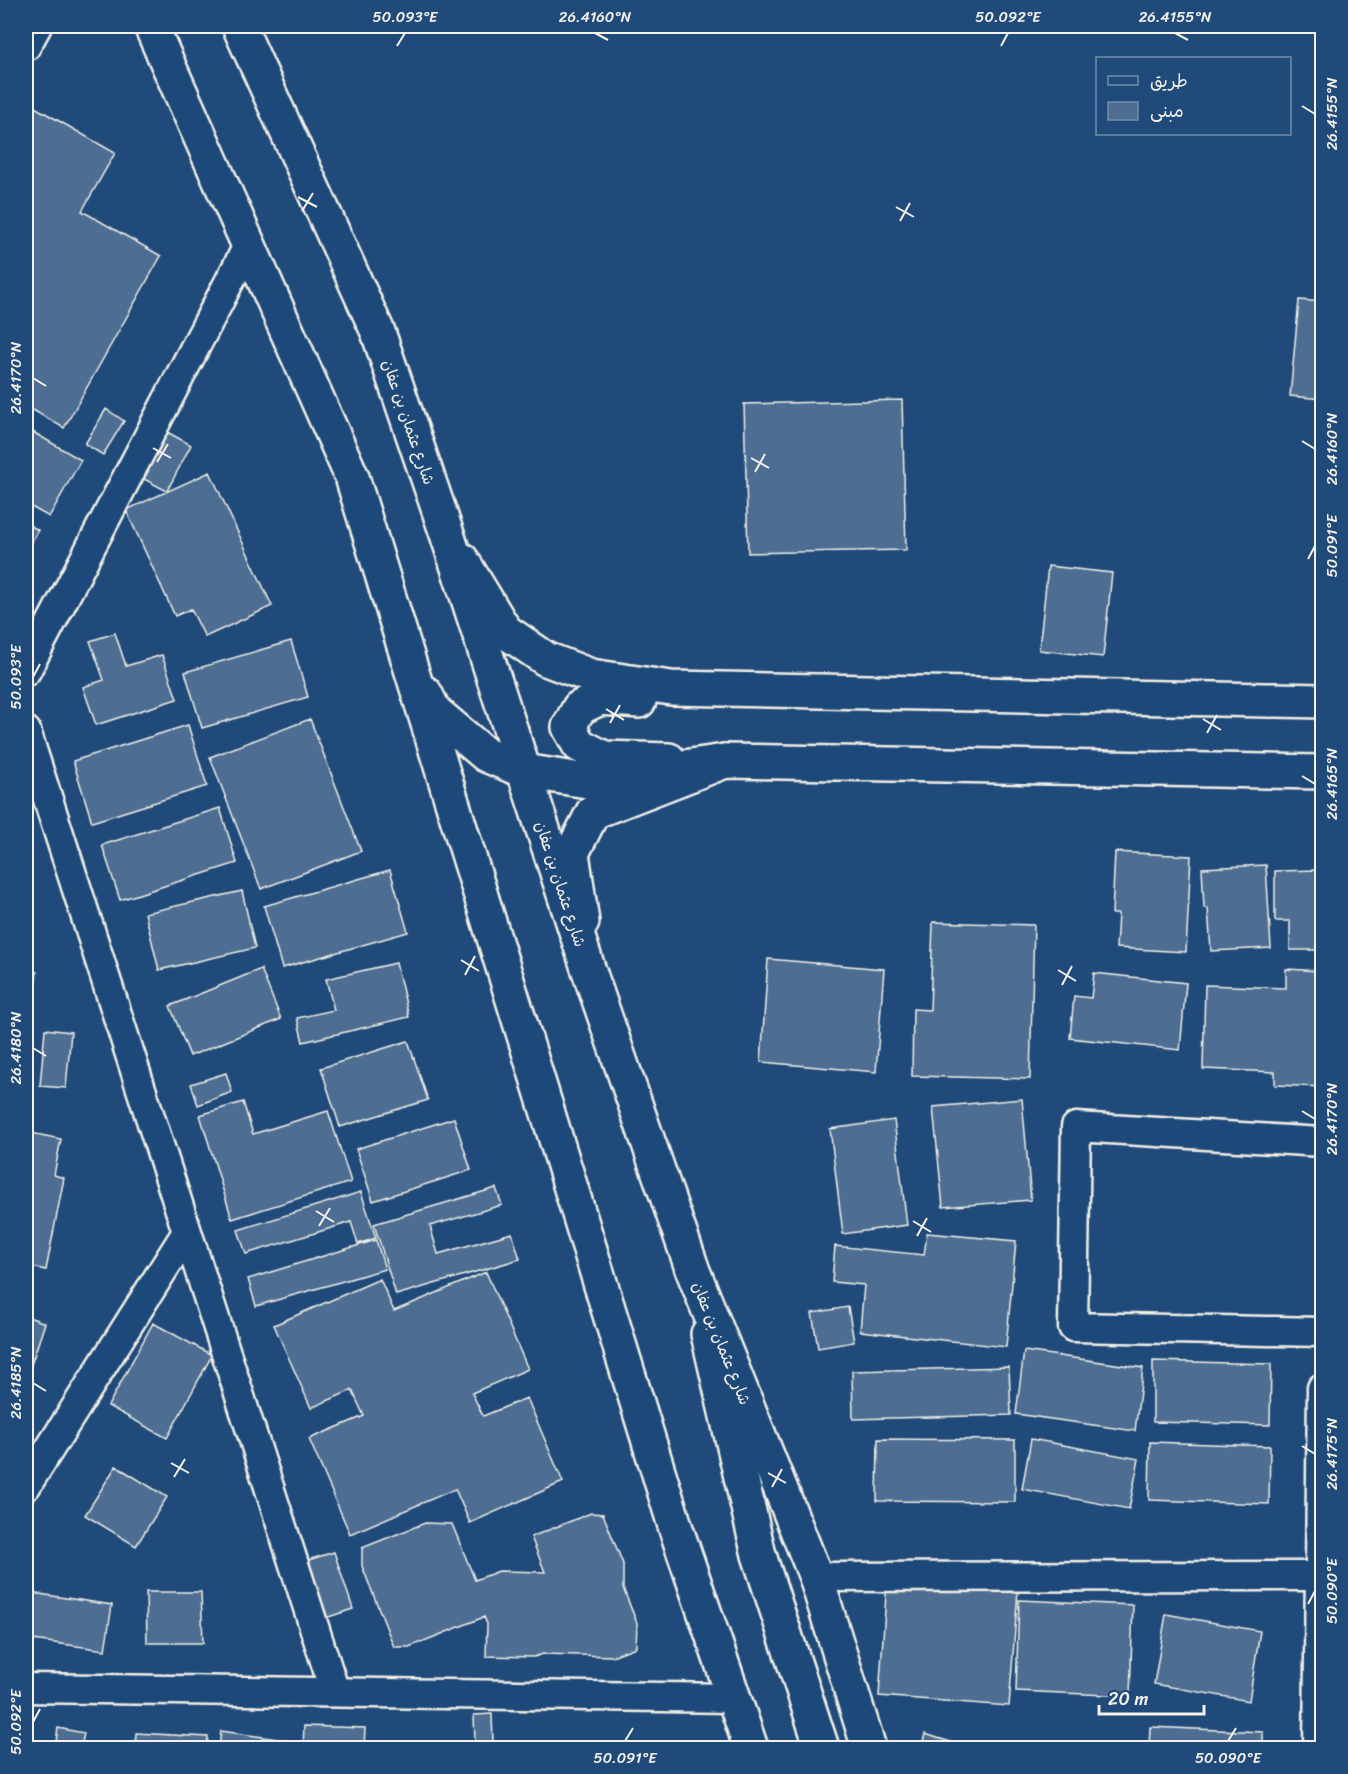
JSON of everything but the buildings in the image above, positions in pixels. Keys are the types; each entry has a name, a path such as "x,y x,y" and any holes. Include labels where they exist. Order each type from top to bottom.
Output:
{"main road":[{"path":"151,26 352,477 673,1518 751,1749"},
{"name":"شارع عثمان بن عفان","path":"239,26 378,333 448,537 588,968 693,1271 816,1578 869,1749"},
{"path":"448,537 505,631 546,659 591,676 671,688 1323,701"},
{"path":"409,665 434,711 486,755 524,771 587,781 725,761"},
{"path":"778,690 666,704 600,698 579,708 569,727 579,745 604,758 1323,772"},
{"path":"588,968 572,853 593,812 725,761"},
{"path":"693,1271 759,1556 822,1749"}],"street":[{"path":"26,45 37,26"},
{"path":"26,671 249,244"},
{"path":"26,731 335,1692"},
{"path":"1323,1142 1076,1127 1073,1327 1323,1332"},
{"path":"26,1486 187,1232"},
{"path":"1318,1749 1323,1388"},
{"path":"816,1578 1320,1576"},
{"path":"26,1688 733,1698"}]}
